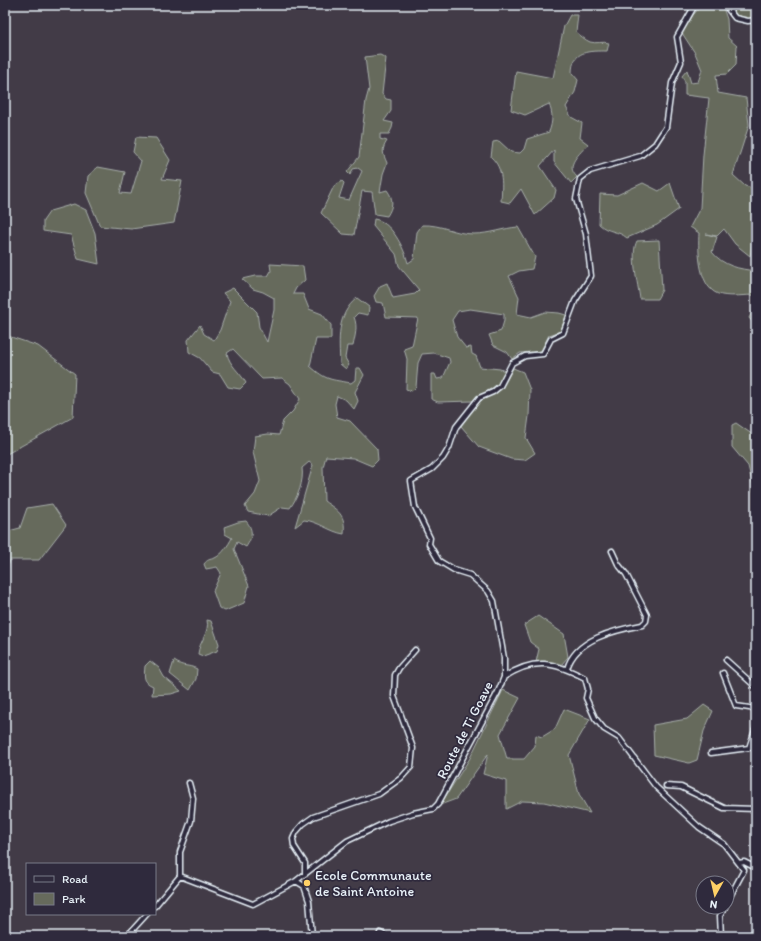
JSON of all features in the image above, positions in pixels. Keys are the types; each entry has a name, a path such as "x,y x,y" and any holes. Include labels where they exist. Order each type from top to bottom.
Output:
{"street":[{"name":"Route de Ti Goave","path":"180,876 253,904 296,881 347,841 390,821 413,813 433,809 438,804 498,692 504,676 504,658 494,600 488,591 470,575 454,570 439,561 429,544 430,538 415,506 411,481 432,469 443,458 449,448 456,427 479,398 493,392 500,386 512,362 525,356 543,354 551,339 563,333 575,301 592,276 586,234 576,199 580,180 590,171 640,156 655,144 666,127 672,84 681,62 677,37 695,5"},
{"path":"725,5 735,18 748,21 756,20"},
{"path":"567,669 569,660 595,638 642,625 646,621 647,615 626,574 618,564 612,551"},
{"path":"305,874 305,863 294,846 293,839 296,832 303,824 313,817 379,794 401,778 411,767 413,748 394,696 395,675 398,668 415,650"},
{"path":"726,660 756,686"},
{"path":"504,676 524,666 549,663 567,669 585,678 587,682 586,698 595,718 600,724 619,738 657,788 699,827 724,844 739,863 744,870 735,887"},
{"path":"723,673 736,706 756,709 756,711"},
{"path":"749,748 756,727"},
{"path":"711,753 756,747"},
{"path":"156,905 180,876 180,852 191,820 193,798 189,783"},
{"path":"666,786 680,787 724,808 756,810"},
{"path":"739,863 744,862 756,868"},
{"path":"296,881 304,886 309,901 312,936"},
{"path":"126,936 146,915"},
{"path":"720,915 722,936"},
{"path":"380,933 386,936"}],"green space":[{"path":"702,5 722,5 727,19 728,38 737,46 736,65 727,74 716,75 718,93 746,98 749,125 733,175 745,186 756,189 756,223 750,256 735,244 724,229 717,236 706,234 717,237 712,252 721,261 738,268 756,271 756,295 722,295 714,292 708,286 701,269 699,233 690,227 700,208 703,155 709,98 685,95 685,82 682,76 687,70 691,83 698,82 702,70 695,53 682,33 693,15"},
{"path":"737,5 756,5 756,18 746,19 733,15"},
{"path":"570,15 578,15 576,32 584,39 592,43 609,43 607,51 583,53 575,60 572,73 578,80 575,92 566,107 571,117 582,123 580,138 588,144 573,164 573,173 577,177 571,183 554,162 554,150 540,166 556,190 554,198 535,215 521,189 510,203 501,201 502,183 500,172 491,157 493,142 499,141 511,152 520,153 524,149 527,139 549,132 552,118 549,104 525,115 511,110 516,71 553,78 564,26"},
{"path":"380,55 386,58 382,94 386,99 391,100 391,111 384,121 393,123 389,134 380,134 380,139 387,141 383,152 387,163 383,174 380,192 387,190 392,200 391,209 387,216 375,214 372,192 362,191 354,235 343,234 321,213 334,186 342,181 344,183 339,198 349,200 362,171 358,168 353,169 350,175 347,172 359,157 366,100 369,89 365,57"},
{"path":"136,137 156,138 170,160 162,179 182,181 174,223 131,229 100,226 86,193 88,176 98,167 125,172 120,193 131,194 141,161 133,152"},
{"path":"643,183 659,191 670,183 679,209 657,225 627,238 624,235 602,227 599,224 600,194 617,195"},
{"path":"74,204 86,210 95,233 99,264 78,259 71,235 43,231 43,221 50,211"},
{"path":"374,219 386,225 396,236 408,263 414,259 417,232 422,225 436,226 467,234 485,233 518,227 535,257 532,269 519,271 509,276 519,297 517,314 531,317 545,312 566,315 561,331 549,335 541,351 520,353 512,359 507,352 493,345 489,335 501,331 504,321 504,314 470,309 458,311 452,320 457,337 466,348 471,347 472,354 476,356 480,367 505,371 498,384 472,401 438,402 431,399 431,374 435,374 437,379 443,378 450,362 449,358 434,353 422,354 418,363 416,387 412,391 406,389 407,359 404,349 412,346 418,318 386,317 383,303 376,302 374,296 380,286 387,283 393,298 415,294 419,290 399,266 396,254 373,226"},
{"path":"659,240 662,290 657,299 640,299 634,261 635,247 637,241"},
{"path":"270,264 303,266 305,280 296,288 293,294 303,294 309,309 322,314 331,325 331,339 316,339 310,366 329,379 351,383 355,380 356,368 360,368 364,375 355,392 358,401 354,409 346,400 337,396 335,404 337,417 350,421 377,449 378,460 372,466 353,458 326,456 323,467 324,501 342,517 344,522 344,534 314,522 304,520 295,527 313,465 309,462 302,468 300,489 290,508 282,507 268,516 248,512 245,506 255,494 260,481 253,452 255,436 268,434 279,435 283,421 293,411 300,399 290,384 282,378 262,379 233,349 227,353 228,357 232,365 246,383 240,389 228,387 220,374 212,372 200,358 189,352 188,340 200,325 204,334 214,340 220,330 230,301 223,293 233,288 257,312 259,327 267,342 274,310 274,298 253,289 242,279 255,276 268,276 271,271"},
{"path":"357,298 369,307 368,315 358,313 354,317 356,324 355,335 353,346 347,346 345,358 349,365 346,369 340,364 340,328 345,312"},
{"path":"756,305 756,325 755,325 749,318"},
{"path":"5,335 38,346 75,374 73,417 5,455"},
{"path":"513,368 523,372 530,390 526,438 535,453 525,460 511,459 479,447 461,426 477,403 502,389"},
{"path":"736,423 756,437 756,499 748,466 732,447 732,425"},
{"path":"52,504 66,525 39,560 10,560 5,578 5,532 20,528 27,508"},
{"path":"246,521 249,524 251,531 250,540 246,547 237,542 234,549 249,586 244,603 225,611 219,608 213,591 221,573 217,567 206,569 204,564 208,560 215,558 220,554 232,538 225,534 224,527"},
{"path":"538,616 564,634 568,657 561,665 536,662 539,649 530,642 524,625"},
{"path":"207,620 211,621 219,644 217,651 203,656 198,654 200,645 206,633 208,624"},
{"path":"150,661 159,668 164,677 181,691 171,694 152,695 153,686 147,683 144,676 145,666"},
{"path":"174,661 197,669 196,679 190,690 170,674"},
{"path":"503,690 520,698 500,734 507,759 524,759 535,746 536,735 542,737 555,729 564,709 590,719 569,755 579,794 590,813 544,802 522,801 506,809 506,781 483,774 488,754 456,799 440,805 470,758"},
{"path":"704,705 713,711 704,731 697,760 689,763 654,755 653,725 687,719"}],"place":[{"name":"Ecole Communaute de Saint Antoine","path":"307,883"}]}
